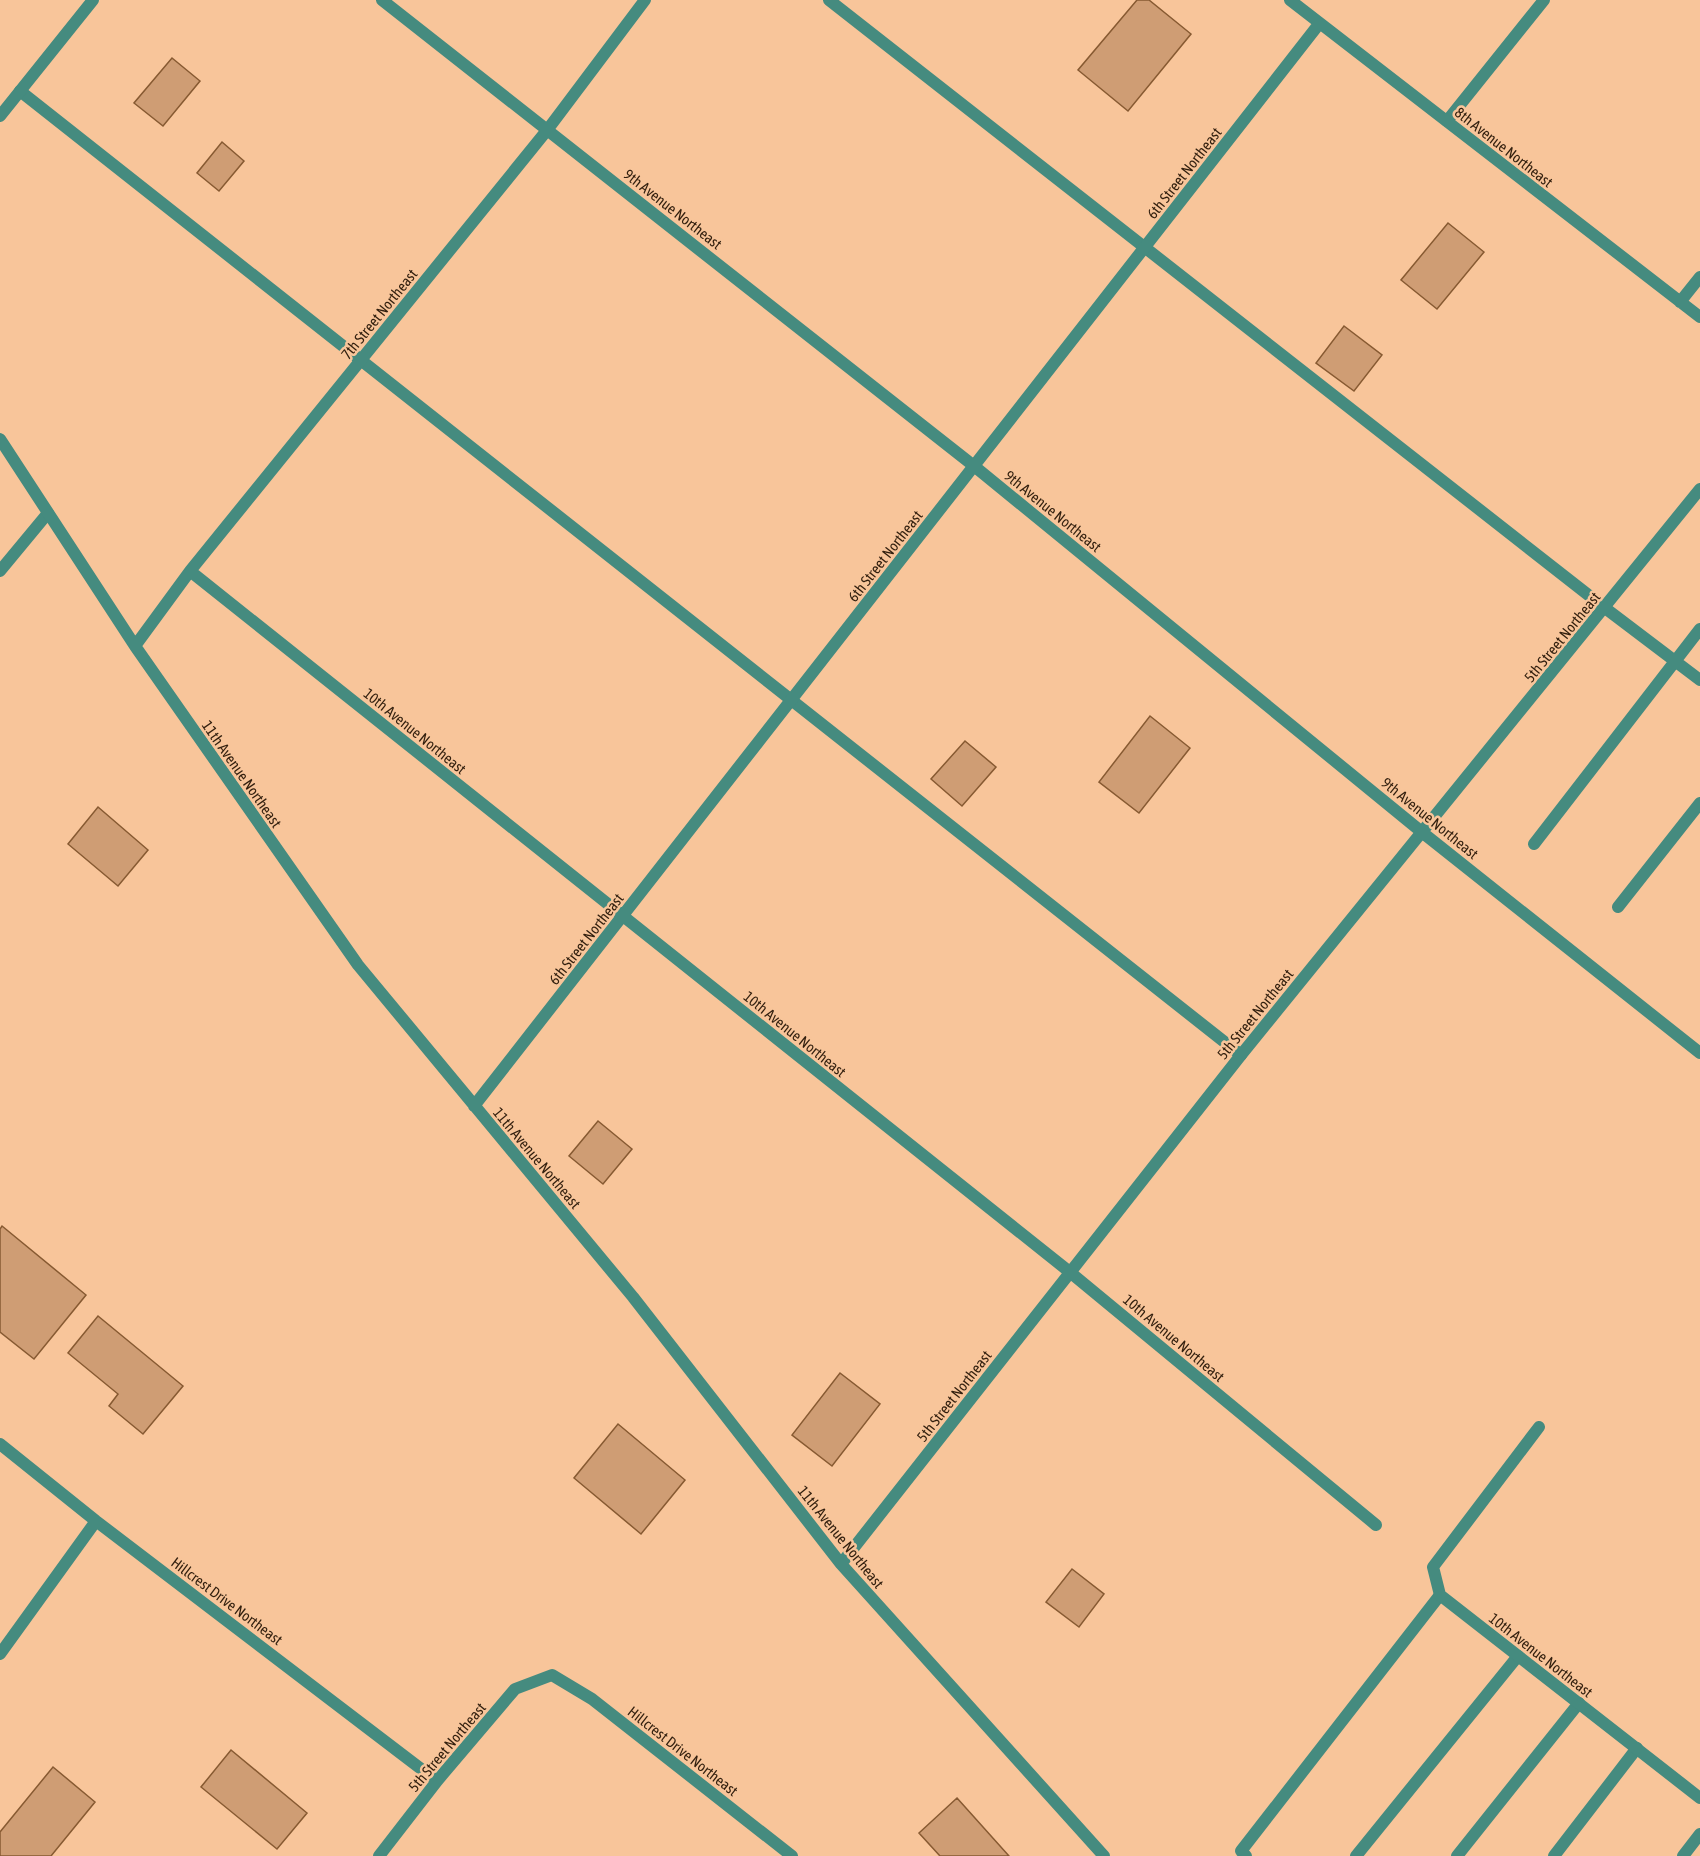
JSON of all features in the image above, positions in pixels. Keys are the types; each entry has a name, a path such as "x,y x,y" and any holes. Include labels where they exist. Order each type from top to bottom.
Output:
{"street":[{"path":"0,116 93,0"},
{"name":"9th Avenue Northeast","path":"382,0 974,466 1423,833 1700,1053"},
{"name":"7th Street Northeast","path":"135,646 190,571 548,129 645,0"},
{"path":"829,0 1700,680"},
{"name":"8th Avenue Northeast","path":"1290,0 1700,317"},
{"path":"1447,121 1544,0"},
{"name":"6th Street Northeast","path":"474,1106 1319,24"},
{"path":"20,91 1241,1055"},
{"path":"1680,302 1700,277"},
{"name":"11th Avenue Northeast","path":"0,439 135,646 358,965 633,1297 841,1564 1104,1856"},
{"name":"5th Street Northeast","path":"841,1564 1241,1055 1700,489"},
{"path":"0,571 48,513"},
{"name":"10th Avenue Northeast","path":"190,571 1071,1273 1376,1525"},
{"path":"1534,844 1700,629"},
{"path":"1618,907 1700,803"},
{"path":"1244,1853 1440,1595 1433,1567 1539,1427"},
{"name":"Hillcrest Drive Northeast","path":"0,1444 96,1521 437,1781"},
{"path":"0,1654 96,1521"},
{"name":"10th Avenue Northeast","path":"1440,1595 1700,1798"},
{"path":"1356,1856 1518,1656"},
{"name":"5th Street Northeast","path":"379,1856 437,1781 515,1689 552,1675"},
{"name":"Hillcrest Drive Northeast","path":"552,1675 592,1699 792,1856"},
{"path":"1457,1856 1579,1703"},
{"path":"1554,1856 1637,1748"},
{"path":"1683,1856 1700,1834"}],"building":[{"path":"1137,0 1149,0 1191,34 1128,111 1078,70"},
{"path":"172,58 200,81 163,126 134,103"},
{"path":"222,142 244,161 219,191 197,173"},
{"path":"1448,223 1484,252 1437,309 1401,280"},
{"path":"1344,326 1382,355 1354,391 1316,363"},
{"path":"1150,716 1190,748 1139,813 1099,782"},
{"path":"965,741 996,767 962,806 931,779"},
{"path":"98,807 148,850 118,886 68,844"},
{"path":"598,1121 632,1149 603,1184 569,1156"},
{"path":"2,1226 86,1295 34,1359 0,1332 0,1229"},
{"path":"98,1316 183,1386 143,1434 109,1406 118,1394 68,1353"},
{"path":"840,1373 880,1404 832,1466 792,1435"},
{"path":"618,1424 685,1480 641,1534 574,1478"},
{"path":"1072,1569 1104,1594 1079,1627 1046,1602"},
{"path":"231,1750 307,1813 277,1849 201,1787"},
{"path":"53,1767 95,1802 51,1856 0,1856 0,1832"},
{"path":"957,1798 1009,1856 940,1856 919,1833"}]}
